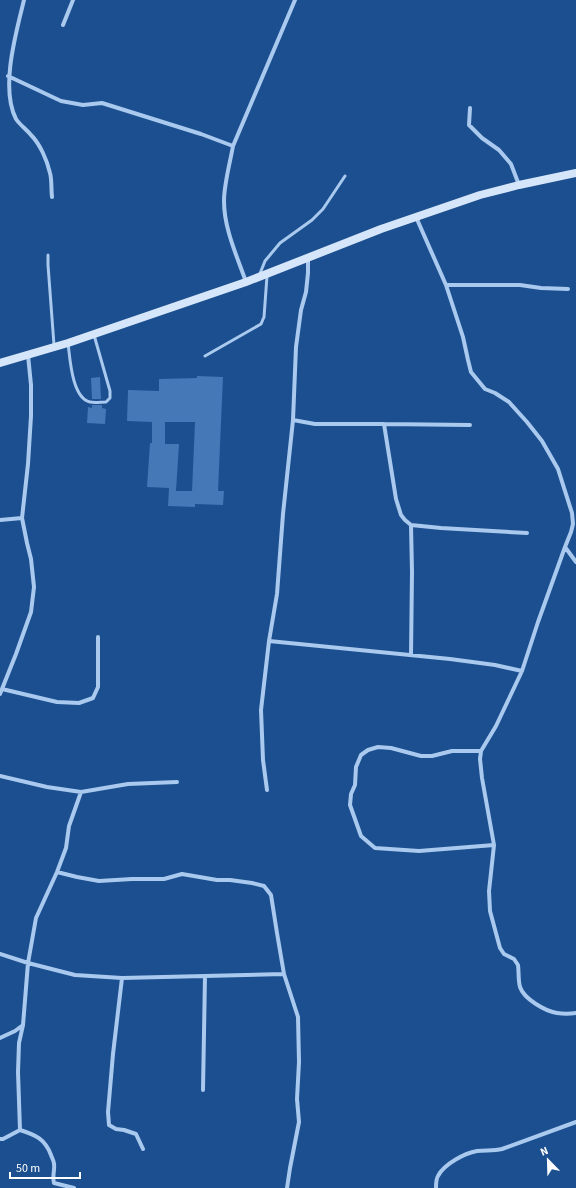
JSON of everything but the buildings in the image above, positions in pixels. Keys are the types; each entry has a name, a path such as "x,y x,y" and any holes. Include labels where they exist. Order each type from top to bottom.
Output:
{"main road":[{"path":"0,364 68,343 246,282 381,229 480,195 576,173"}],"street":[{"path":"24,0 10,58 8,94 16,119 40,147 50,174 52,197"},
{"path":"63,25 73,0"},
{"path":"246,282 226,220 224,201 228,169 233,146 295,0"},
{"path":"8,76 61,101 83,104 102,103 202,134 233,146"},
{"path":"470,108 469,125 482,138 499,150 511,164 519,185"},
{"path":"416,217 446,285 463,337 471,372 485,389 495,393 509,402 542,442 558,469 572,513 573,524 571,532 538,622 522,671 496,726 481,751 480,759 494,845 489,891 490,910 500,948 504,954 516,962 519,970 520,987 530,1000 542,1008 557,1013 576,1013"},
{"path":"267,790 263,760 261,710 268,641 277,594 283,514 294,420 296,347 301,310 306,292 308,258"},
{"path":"446,285 520,285 541,288 568,289"},
{"path":"0,694 31,612 34,587 31,559 22,518 28,464 31,416 31,385 28,355"},
{"path":"294,420 315,424 470,426"},
{"path":"384,424 396,499 401,515 405,520 412,525 527,533"},
{"path":"0,520 22,518"},
{"path":"411,655 412,525"},
{"path":"565,547 576,562"},
{"path":"2,689 57,702 79,703 93,698 98,687 98,637"},
{"path":"268,641 411,655 495,665 522,671"},
{"path":"481,751 452,751 432,756 421,756 390,748 378,747 368,750 361,755 356,768 350,805 361,836 375,848 419,851 494,845"},
{"path":"0,776 47,787 81,792 128,784 177,782"},
{"path":"20,1130 18,1072 19,1043 23,1025 28,963 36,918 66,848 69,826 81,792"},
{"path":"57,872 99,881 164,879 182,874 217,880 252,883 264,886 271,895 284,974 298,1017 299,1062 297,1099 299,1122 287,1188"},
{"path":"0,954 75,975 122,978 284,974"},
{"path":"203,1090 205,976"},
{"path":"122,978 113,1054 108,1112 109,1125 116,1129 136,1134 143,1149"},
{"path":"0,1038 10,1034 23,1025"},
{"path":"436,1188 437,1177 442,1170 450,1163 472,1152 502,1149 576,1122"},
{"path":"0,1139 20,1130 42,1139 48,1148 54,1164 54,1183 74,1188"}],"lane":[{"path":"259,277 265,261 280,243 312,220 323,209 345,176"},
{"path":"48,255 55,347"},
{"path":"204,356 261,324 264,317 267,274"},
{"path":"68,343 74,382 79,393 84,399 91,402 106,402 110,398 110,390 94,334"}]}
